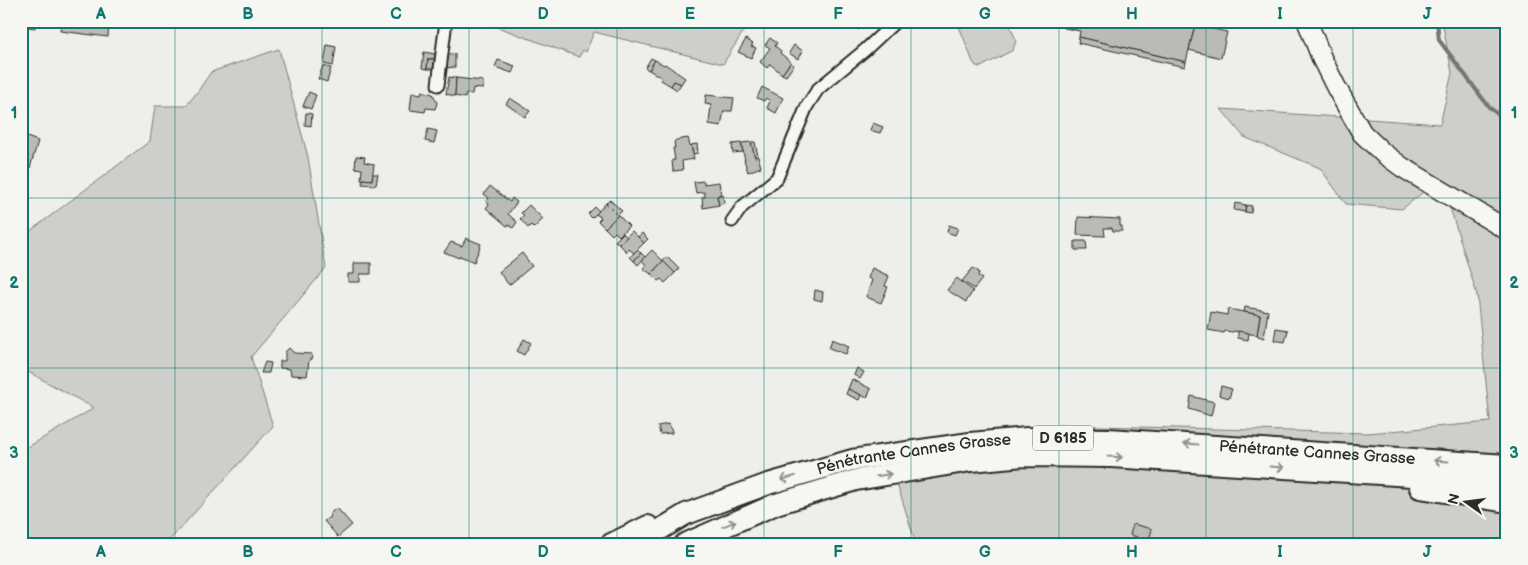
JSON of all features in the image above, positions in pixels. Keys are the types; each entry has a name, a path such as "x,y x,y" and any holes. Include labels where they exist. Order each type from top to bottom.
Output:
{"highway":[{"name":"Pénétrante Cannes Grasse","path":"636,544 686,514 768,484 852,460 970,443 1027,438 1108,439 1507,465"},
{"name":"Pénétrante Cannes Grasse","path":"685,544 776,504 856,480 971,461 1024,456 1111,457 1507,482"},
{"path":"1478,464 1507,461"},
{"path":"1372,473 1417,488 1507,502"},
{"path":"611,544 642,528 686,514"}],"main road":[{"path":"1307,21 1322,59 1362,133 1383,154 1402,167 1507,230"}],"street":[{"path":"438,84 446,21"},
{"path":"732,221 742,207 777,178 807,106 818,89 866,50 896,21"}],"shaded area":[{"path":"481,21 750,21 723,64 594,32 586,52 583,50 579,57"},
{"path":"957,21 1008,21 1016,40 1013,50 981,67 976,66"},
{"path":"1442,21 1507,21 1507,544 916,544 885,445 1061,425 1368,433 1490,422 1477,295 1441,178 1402,209 1346,204 1320,168 1244,137 1221,109 1440,124 1452,73"},
{"path":"279,49 308,157 326,268 251,357 273,426 166,544 21,544 21,451 94,408 21,368 21,241 25,235 150,141 155,106 186,106 211,72"}],"building":[{"path":"21,21 36,21 35,28 21,26"},
{"path":"61,21 109,21 108,37 60,31"},
{"path":"847,21 867,21 863,29 860,27 859,30"},
{"path":"1066,21 1072,21 1070,29 1064,28"},
{"path":"1072,21 1077,21 1075,30 1070,29"},
{"path":"1077,21 1196,21 1186,62 1079,37 1080,31 1075,30"},
{"path":"1195,25 1227,32 1221,58 1189,50"},
{"path":"1079,37 1186,62 1185,67 1078,43"},
{"path":"770,38 777,43 775,46 781,51 780,53 791,62 782,74 770,64 767,68 760,62 770,48 765,45"},
{"path":"746,39 753,44 751,46 756,48 751,58 738,52"},
{"path":"327,45 336,47 333,66 324,64"},
{"path":"794,45 803,51 798,59 789,53"},
{"path":"424,52 435,54 435,59 428,59 427,69 422,68"},
{"path":"446,54 455,54 455,67 446,68"},
{"path":"651,58 655,60 649,70 645,68"},
{"path":"428,59 435,59 433,69 427,69"},
{"path":"498,60 515,66 512,73 495,67"},
{"path":"655,60 665,64 685,78 681,84 674,81 671,86 649,70"},
{"path":"791,62 794,65 786,76 782,74"},
{"path":"323,66 331,68 327,82 318,79"},
{"path":"449,77 456,78 455,96 446,94"},
{"path":"456,78 483,81 483,89 473,88 472,94 466,94 465,98 455,96"},
{"path":"674,81 681,84 677,90 671,86"},
{"path":"762,87 783,98 776,113 767,108 770,101 766,98 764,101 757,98"},
{"path":"422,91 433,94 437,103 435,109 426,108 425,112 410,110 412,92 421,94"},
{"path":"309,92 316,95 311,109 303,106"},
{"path":"706,95 734,98 732,111 724,111 721,126 709,124 711,105 705,104"},
{"path":"510,98 530,111 525,117 506,104"},
{"path":"306,113 312,114 311,126 305,125"},
{"path":"873,123 883,127 880,133 870,130"},
{"path":"428,129 437,131 434,143 425,141"},
{"path":"21,135 38,141 30,168 21,166"},
{"path":"688,138 694,159 682,161 683,170 673,171 672,160 675,160 674,142"},
{"path":"751,142 755,157 758,156 761,167 748,172 741,143"},
{"path":"751,142 755,142 758,156 755,157"},
{"path":"741,143 743,152 733,153 732,144"},
{"path":"697,144 698,153 693,154 691,145"},
{"path":"356,156 365,157 364,162 374,164 372,180 361,179 362,169 355,168"},
{"path":"373,174 378,174 376,185 362,184 363,179 372,180"},
{"path":"704,181 704,184 719,182 721,194 717,196 719,205 703,208 702,197 705,197 704,192 696,193 694,182"},
{"path":"490,186 510,202 512,198 517,202 508,214 517,222 513,228 509,225 507,226 486,208 489,204 486,202 489,198 484,194"},
{"path":"723,194 724,203 719,205 717,196"},
{"path":"610,200 622,211 618,215 606,203"},
{"path":"606,203 618,215 605,228 598,221 601,218 596,214"},
{"path":"1235,203 1246,205 1245,212 1234,210"},
{"path":"529,205 543,219 534,228 531,225 528,228 520,219 524,215 521,213"},
{"path":"1246,205 1252,206 1251,213 1245,212"},
{"path":"595,207 599,211 592,218 588,214"},
{"path":"618,215 629,226 619,236 615,232 612,235 605,228"},
{"path":"1078,217 1120,219 1122,231 1104,228 1105,236 1077,235"},
{"path":"949,225 958,228 955,235 947,232"},
{"path":"632,231 644,243 634,253 629,249 627,252 619,244"},
{"path":"623,233 627,237 619,244 615,241"},
{"path":"642,233 648,239 644,243 638,237"},
{"path":"466,238 481,244 474,262 444,252 451,242 462,246"},
{"path":"1075,241 1086,241 1087,250 1075,250"},
{"path":"637,250 641,253 634,261 630,257"},
{"path":"652,250 663,261 651,274 643,268 646,265 642,260"},
{"path":"522,253 532,266 509,285 499,272"},
{"path":"641,253 645,257 638,265 634,261"},
{"path":"667,257 679,269 675,273 663,261"},
{"path":"663,261 675,273 665,283 661,279 658,281 651,274"},
{"path":"354,263 371,263 371,274 360,274 360,282 348,282 348,274 354,274"},
{"path":"872,268 889,276 885,286 888,287 881,303 866,297 872,280 868,278"},
{"path":"973,268 978,271 978,276 982,279 974,289 962,281"},
{"path":"957,278 973,291 966,302 947,290"},
{"path":"815,290 823,292 822,301 814,299"},
{"path":"1245,307 1268,311 1264,338 1257,335 1260,315 1244,312"},
{"path":"1228,309 1260,315 1257,335 1234,331 1225,331 1224,333 1208,330 1211,312 1227,315"},
{"path":"1276,328 1288,330 1285,342 1274,340"},
{"path":"1238,331 1249,333 1248,340 1238,338"},
{"path":"524,339 531,343 524,355 517,351"},
{"path":"832,339 849,346 846,354 829,348"},
{"path":"289,348 294,353 312,354 311,360 309,360 307,376 291,375 290,369 280,368 280,361 285,361 285,352"},
{"path":"265,362 271,363 269,373 261,373"},
{"path":"857,368 864,372 860,379 854,375"},
{"path":"852,379 871,389 867,398 848,389"},
{"path":"1221,386 1232,389 1229,398 1219,395"},
{"path":"848,389 861,395 859,400 846,394"},
{"path":"1191,396 1214,402 1211,416 1189,409"},
{"path":"668,424 672,433 660,434 658,426"},
{"path":"337,508 352,525 338,537 324,521"},
{"path":"1133,524 1152,529 1148,544 1135,544 1137,537 1130,535"}],"waterway":[{"path":"1437,21 1439,40 1489,107 1507,122"}]}
